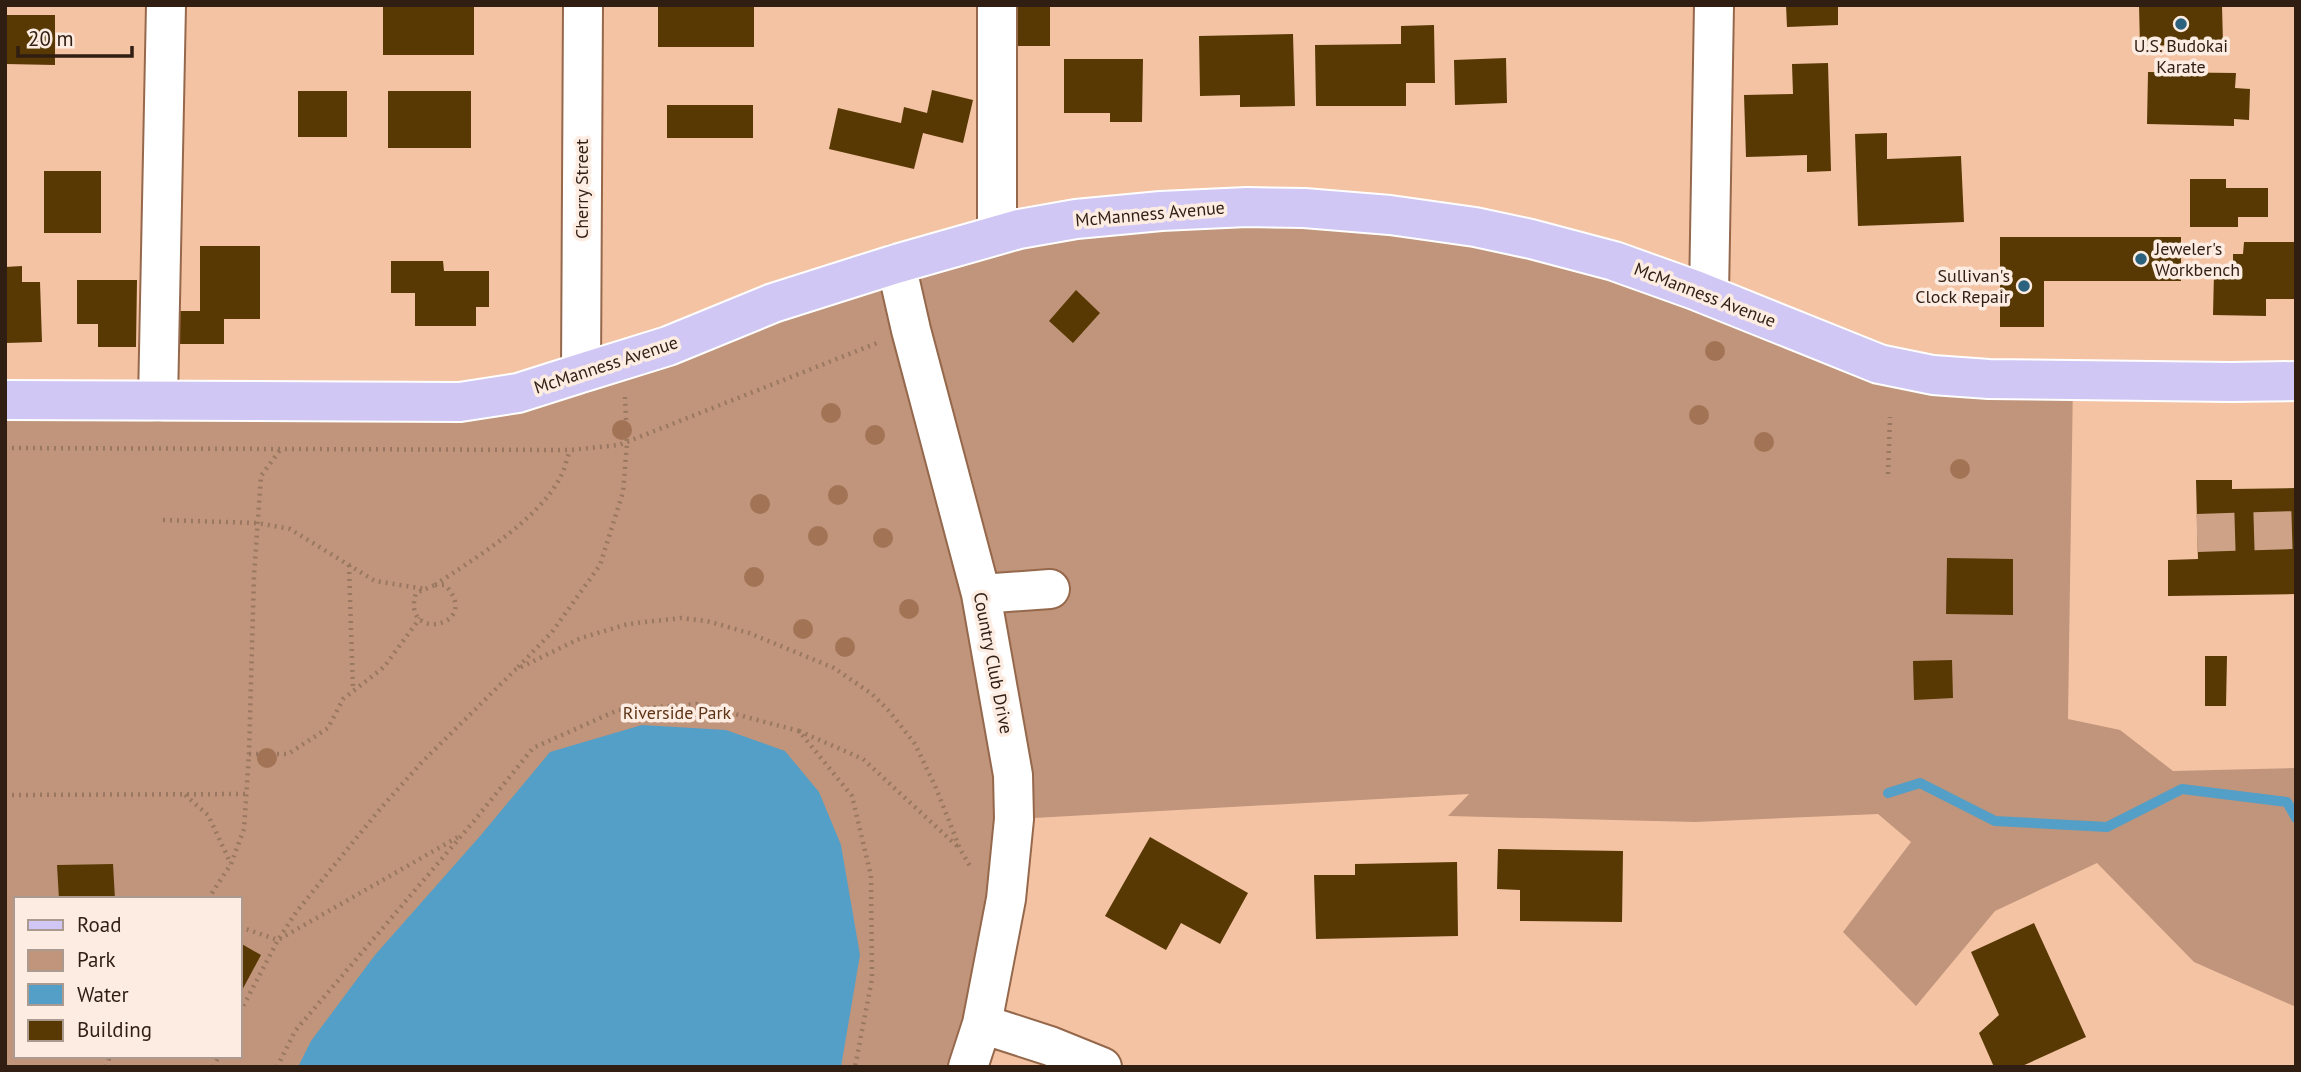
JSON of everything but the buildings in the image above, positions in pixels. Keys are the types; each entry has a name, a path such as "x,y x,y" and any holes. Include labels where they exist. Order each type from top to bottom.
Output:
{"main road":[{"name":"McManness Avenue","path":"5,400 460,402 518,393 599,368 668,346 773,303 997,235 1076,219 1161,211 1281,208 1390,215 1475,227 1531,239 1614,261 1709,295 1879,364 1933,375 1989,379 2296,381"}],"street":[{"path":"158,401 166,5"},
{"name":"Cherry Street","path":"583,5 599,368"},
{"path":"997,5 997,235"},
{"path":"1709,295 1714,5"},
{"name":"Country Club Drive","path":"895,264 981,594 1013,775 1014,819 1006,899 982,1024 968,1067"},
{"path":"981,594 1050,589"},
{"path":"982,1024 1050,1046 1102,1067"}],"path":[{"path":"242,1008 278,940 297,911 422,762 552,632 593,576 605,551 623,492 627,443 625,395 599,368"},
{"path":"1888,474 1890,417"},
{"path":"209,897 231,864 244,829 248,794 261,476 280,450"},
{"path":"435,585 445,585 453,593 456,604 453,615 445,623 435,626 424,623 416,615 412,604 416,593 435,585 501,540 542,503 561,476 570,450"},
{"path":"163,520 257,523 290,529 375,581 425,589"},
{"path":"349,564 353,691"},
{"path":"249,754 288,754 328,728 343,699 384,667 420,618"},
{"path":"515,670 581,638 628,624 681,618 707,621 738,630 834,668 872,694 889,710 915,744 960,849 979,879 1006,899"},
{"path":"277,1067 295,1031 533,748 618,710 697,704 799,731 863,759 960,849"},
{"path":"799,731 852,796 871,876 872,979 855,1067"},
{"path":"5,795 248,794"},
{"path":"185,795 208,815 231,864"},
{"path":"242,928 278,940 463,834"}],"green space":[{"name":"Riverside Park","path":"1076,219 1475,227 1879,364 2073,380 2068,719 2120,730 2173,771 2296,768 2296,1007 2194,962 2097,863 1995,911 1916,1006 1843,932 1911,842 1878,814 1695,822 1448,816 1469,794 1014,819 968,1067 5,1067 5,400 460,402"}],"water":[{"path":"642,725 726,730 785,751 819,792 841,845 860,955 841,1067 298,1067 311,1041 375,955 550,752"}],"waterway":[{"path":"1888,793 1920,783 1995,821 2107,827 2182,789 2287,802 2296,818"}],"tunnel":[{"path":"2197,533 2296,530"}],"place":[{"name":"U.S. Budokai Karate","path":"2181,24"},
{"name":"Jeweler's Workbench","path":"2141,259"},
{"name":"Sullivan's Clock Repair","path":"2024,286"}]}
